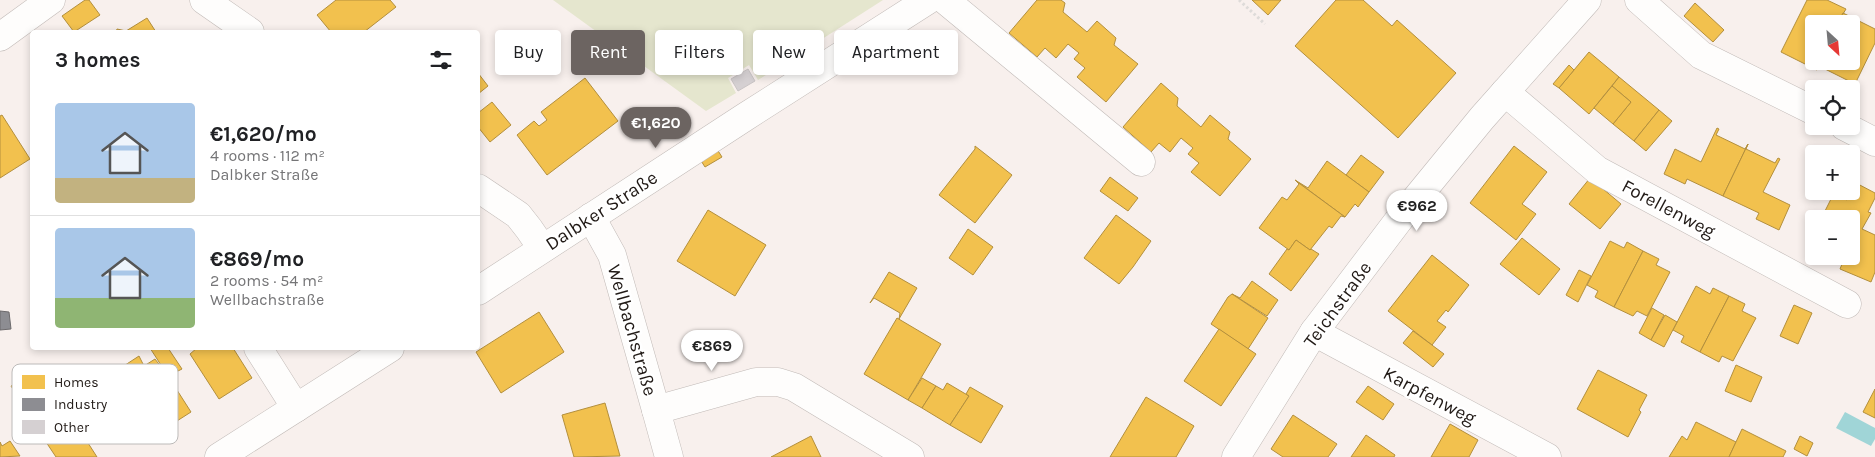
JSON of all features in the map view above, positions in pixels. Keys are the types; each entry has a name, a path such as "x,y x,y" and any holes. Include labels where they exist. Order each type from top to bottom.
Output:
{"street":[{"path":"0,37 51,0"},
{"path":"204,0 247,30"},
{"name":"Dalbker Straße","path":"480,290 745,116 928,0"},
{"path":"945,0 1141,162"},
{"name":"Teichstraße","path":"1236,457 1314,332 1401,217 1505,92 1587,0"},
{"path":"1640,0 1701,55 1805,107"},
{"name":"Forellenweg","path":"1505,92 1597,170 1847,304"},
{"path":"1860,134 1875,142"},
{"path":"480,189 518,215 542,248"},
{"name":"Wellbachstraße","path":"591,217 612,255 656,410 756,382 778,382 794,386 910,457"},
{"name":"Karpfenweg","path":"1314,332 1546,457"},
{"path":"259,350 296,408"},
{"path":"219,457 387,350"},
{"path":"656,410 669,457"}],"path":[{"path":"1239,0 1265,24"}],"green space":[{"path":"553,0 883,0 824,38 824,30 753,30 753,72 749,65 743,69 743,30 655,30 655,74 645,67 645,30 594,30"},
{"path":"656,75 733,75 728,78 736,93 706,111"},
{"path":"755,75 766,75 758,80"}],"water":[{"path":"1845,412 1875,428 1875,439 1871,446 1836,428"}],"building: Homes":[{"path":"85,0 89,0 100,15 77,30 72,30 62,16"},
{"path":"336,0 390,0 396,7 367,30 329,30 317,15"},
{"path":"1037,0 1061,0 1065,3 1063,12 1087,32 1097,21 1116,38 1114,45 1138,64 1106,102 1077,77 1085,68 1074,59 1079,53 1068,44 1056,58 1045,48 1037,57 1009,33"},
{"path":"1252,0 1281,0 1268,15"},
{"path":"1336,0 1363,0 1392,26 1397,20 1456,73 1398,138 1295,46"},
{"path":"1807,0 1827,0 1846,9 1842,15 1805,15 1805,64 1781,52"},
{"path":"1695,3 1724,30 1713,42 1684,16"},
{"path":"147,18 155,30 128,30"},
{"path":"1860,22 1875,29 1875,43 1857,80 1847,80 1827,70 1860,70"},
{"path":"1589,52 1619,77 1589,114 1559,88"},
{"path":"1569,65 1574,70 1559,88 1553,84"},
{"path":"480,76 488,86 480,92"},
{"path":"1619,77 1659,110 1634,141 1613,124 1631,102 1612,86"},
{"path":"585,78 618,121 547,175 517,135 534,121 539,126 547,120 541,112"},
{"path":"1161,83 1178,98 1177,106 1201,127 1210,115 1230,132 1228,139 1251,159 1220,196 1191,172 1199,163 1188,154 1193,148 1181,138 1170,152 1159,143 1151,152 1123,127"},
{"path":"1612,86 1631,102 1613,124 1594,108"},
{"path":"492,102 511,125 490,142 480,130 480,111"},
{"path":"1659,110 1672,121 1646,151 1634,141"},
{"path":"2,115 30,159 0,178 0,116"},
{"path":"1717,128 1719,129 1716,135 1745,149 1748,144 1723,196 1687,179 1685,184 1664,174 1675,149 1701,162"},
{"path":"1748,144 1746,149 1775,163 1778,158 1780,159 1763,192 1790,205 1779,230 1756,219 1759,213 1723,196"},
{"path":"715,146 722,157 705,167 698,156"},
{"path":"975,146 1012,175 975,223 939,195 975,149"},
{"path":"1514,146 1547,172 1522,204 1536,214 1516,240 1470,203"},
{"path":"1361,155 1384,172 1369,192 1346,175"},
{"path":"1327,161 1369,192 1358,207 1355,204 1345,217 1295,180 1308,188"},
{"path":"1110,177 1138,198 1128,211 1100,191"},
{"path":"1590,178 1621,204 1600,229 1569,204"},
{"path":"1296,181 1345,217 1341,216 1332,228 1329,226 1310,250 1296,240 1289,250 1259,228 1282,197 1287,200 1299,184"},
{"path":"1860,185 1875,193 1875,198 1868,212 1871,213 1862,229 1875,235 1875,272 1871,282 1840,269 1842,265 1860,265 1860,210 1826,210 1830,200 1860,200"},
{"path":"708,210 766,245 735,296 677,261"},
{"path":"1116,215 1151,241 1119,284 1084,258"},
{"path":"968,229 993,247 973,275 949,258"},
{"path":"1522,238 1560,269 1539,295 1500,264"},
{"path":"1296,240 1319,254 1291,291 1269,274"},
{"path":"1610,241 1624,248 1627,242 1643,251 1614,307 1595,297 1598,291 1587,285"},
{"path":"1643,251 1659,259 1656,265 1670,272 1647,316 1637,311 1633,316 1614,307"},
{"path":"1432,255 1469,285 1448,312 1446,310 1437,321 1446,327 1432,345 1388,311"},
{"path":"1579,270 1591,276 1578,302 1566,295"},
{"path":"889,272 917,288 899,319 900,313 874,298 870,303"},
{"path":"1252,281 1278,300 1267,316 1232,294 1240,298"},
{"path":"1696,286 1710,294 1713,288 1729,296 1700,352 1681,342 1684,336 1673,330"},
{"path":"1232,294 1268,318 1248,349 1211,324 1228,297"},
{"path":"1729,296 1745,304 1742,311 1756,318 1733,361 1722,356 1719,362 1700,352"},
{"path":"1794,305 1812,313 1798,344 1780,336"},
{"path":"1652,308 1664,315 1651,340 1639,333"},
{"path":"539,312 564,352 501,393 476,352"},
{"path":"1665,315 1677,322 1664,347 1651,340"},
{"path":"897,318 941,344 908,400 864,374"},
{"path":"1219,329 1256,354 1221,406 1184,381"},
{"path":"1413,331 1444,354 1433,367 1403,343"},
{"path":"151,350 169,350 182,369 178,371 178,364 160,364"},
{"path":"195,350 234,350 252,378 219,399 190,354"},
{"path":"139,356 143,364 127,364"},
{"path":"155,359 159,364 147,364"},
{"path":"1736,365 1762,377 1751,402 1725,391"},
{"path":"1598,370 1647,395 1639,410 1641,412 1628,437 1577,409"},
{"path":"922,378 936,386 922,408 908,400"},
{"path":"947,383 969,396 950,425 922,408 936,386 943,390"},
{"path":"1368,386 1394,404 1383,420 1356,402"},
{"path":"970,387 1003,406 981,443 950,425 969,396 966,394"},
{"path":"1875,389 1875,418 1863,412"},
{"path":"178,392 191,412 178,420"},
{"path":"1146,397 1194,426 1176,457 1110,457"},
{"path":"605,403 620,456 574,457 562,415"},
{"path":"1293,415 1337,444 1328,457 1283,457 1271,449"},
{"path":"1696,422 1736,442 1729,457 1669,457 1682,436 1687,440"},
{"path":"1450,424 1478,440 1469,457 1431,457"},
{"path":"1742,429 1786,451 1783,457 1729,457"},
{"path":"1366,435 1395,455 1394,457 1351,457"},
{"path":"811,436 821,457 771,457"},
{"path":"1800,436 1813,443 1807,456 1794,449"},
{"path":"10,441 20,456 0,457 0,442 2,446"},
{"path":"47,444 89,444 97,457 56,457"}],"building: Industry":[{"path":"0,311 9,312 11,329 0,330"}],"building: Other":[{"path":"748,69 755,81 738,91 731,79 738,75 743,75 743,72"}]}
